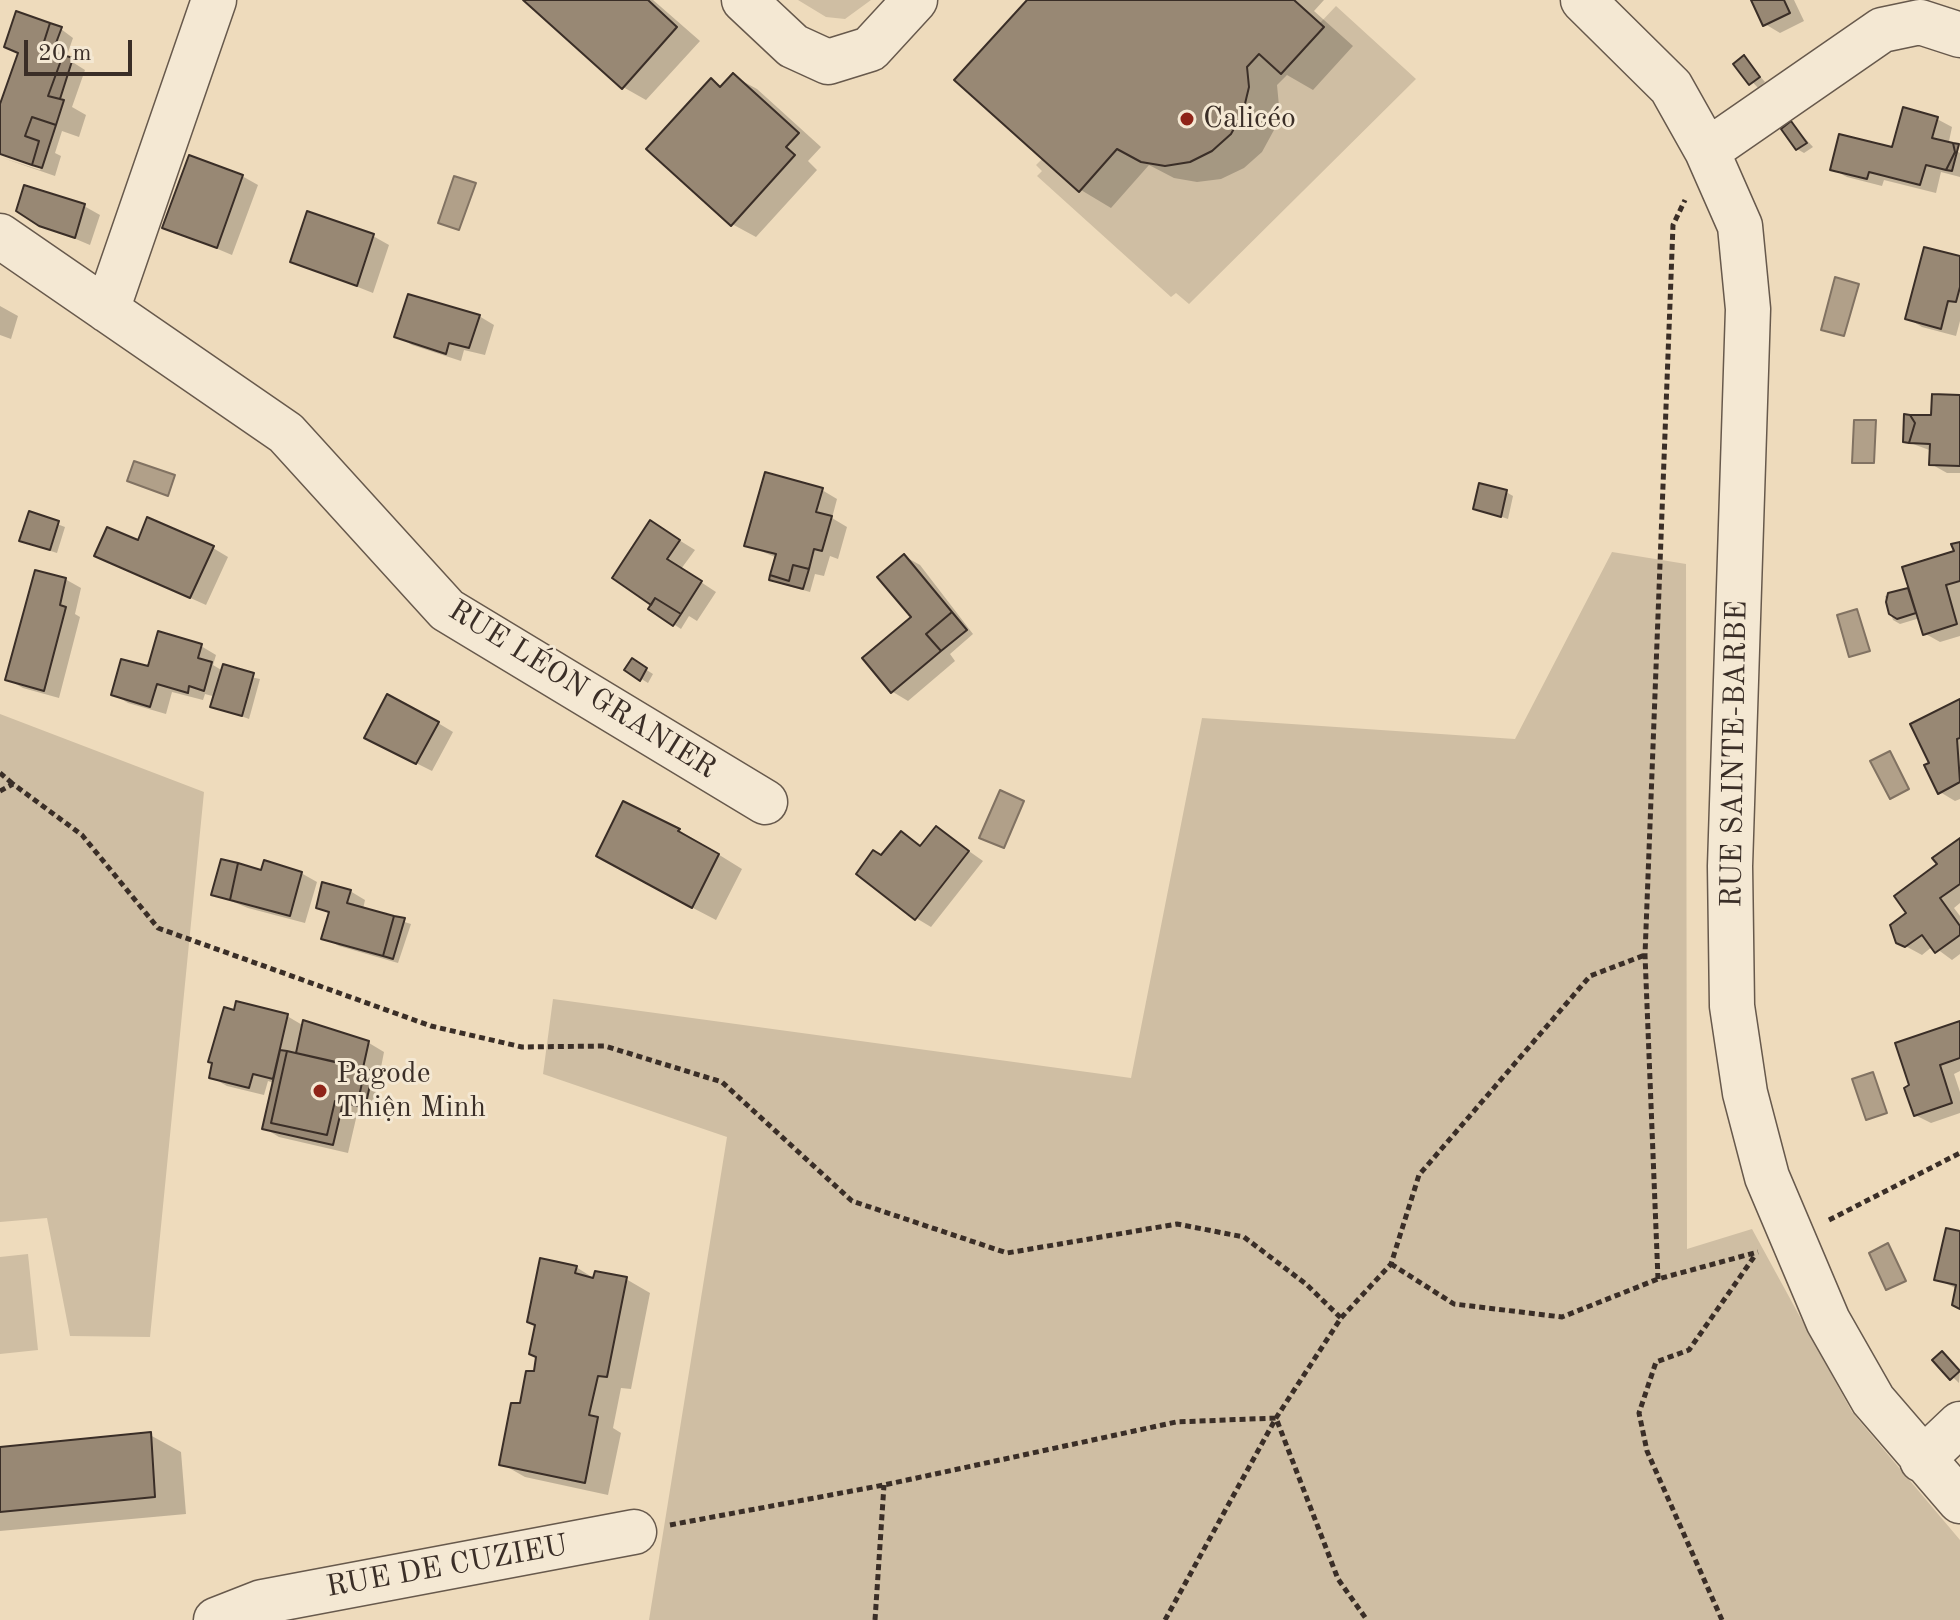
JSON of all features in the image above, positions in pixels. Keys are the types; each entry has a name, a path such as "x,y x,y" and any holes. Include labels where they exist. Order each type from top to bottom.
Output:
{"street":[{"path":"107,310 214,0"},
{"path":"744,0 793,46 828,62 870,49 915,0"},
{"name":"RUE SAINTE-BARBE","path":"1583,0 1671,87 1707,151 1740,226 1748,309 1730,866 1732,1006 1745,1093 1767,1177 1774,1247 1828,1321 1873,1400 1960,1501"},
{"path":"1707,151 1882,30 1936,19"},
{"name":"RUE LÉON GRANIER","path":"0,236 286,433 447,610 765,802"},
{"path":"1922,1460 1960,1424"},
{"name":"RUE DE CUZIEU","path":"216,1620 262,1602 634,1532"}],"path":[{"path":"1658,1279 1645,955 1673,225 1707,151"},
{"path":"0,773 82,835 158,928 431,1026 522,1047 605,1046 722,1082 852,1201 1007,1253 1177,1224 1244,1237 1306,1284 1341,1318"},
{"path":"0,791 13,784"},
{"path":"1165,1620 1276,1418 1341,1318 1391,1264 1419,1175 1590,976 1645,955"},
{"path":"1391,1264 1454,1304 1562,1317 1658,1279 1774,1247 1960,1153"},
{"path":"1722,1620 1647,1451 1639,1413 1656,1362 1689,1350 1774,1247"},
{"path":"634,1532 884,1485 1176,1422 1276,1418"},
{"path":"1276,1418 1338,1579 1367,1620"},
{"path":"875,1620 884,1485"}],"shaded area":[{"path":"798,0 871,0 845,19 826,17"},
{"name":"Calicéo","path":"1027,0 1294,0 1320,23 1336,6 1416,79 1189,304 1176,293 1171,297 1037,176 1042,171 1036,165 1042,159"},
{"path":"454,176 476,183 459,230 438,223"},
{"path":"1835,277 1859,284 1844,336 1821,330"},
{"path":"1854,420 1876,420 1874,463 1852,463"},
{"path":"134,461 175,475 168,496 127,481"},
{"path":"1612,552 1686,564 1687,1249 1752,1229 1852,1412 1960,1540 1960,1620 649,1620 727,1137 543,1074 553,999 1131,1078 1202,718 1515,739"},
{"path":"1857,609 1870,651 1849,657 1837,615"},
{"path":"0,714 204,792 150,1337 70,1336 47,1218 0,1222"},
{"path":"1890,751 1909,789 1890,799 1870,761"},
{"path":"1000,790 1024,801 1004,848 979,838"},
{"path":"1873,1072 1887,1113 1866,1120 1852,1079"},
{"path":"1888,1243 1906,1281 1886,1290 1869,1253"},
{"path":"28,1254 38,1350 0,1354 0,1257"}],"building":[{"path":"523,0 648,0 677,27 622,89"},
{"path":"1027,0 1294,0 1324,27 1281,74 1259,54 1247,67 1249,87 1243,112 1231,134 1212,151 1190,162 1165,166 1141,162 1117,149 1079,192 954,80"},
{"path":"1751,0 1784,0 1790,13 1763,26"},
{"path":"16,11 50,23 42,48 63,55 48,96 64,100 56,125 32,117 25,136 39,141 32,165 0,154 0,104 18,53 4,47"},
{"path":"50,23 62,27 53,51 42,48"},
{"path":"63,55 73,58 60,99 48,96"},
{"path":"1744,55 1760,77 1749,85 1733,64"},
{"path":"733,73 799,133 786,147 795,155 731,226 646,149 711,78 720,87"},
{"path":"1903,107 1938,117 1932,138 1953,143 1955,152 1946,170 1926,165 1920,185 1869,172 1867,179 1830,170 1839,134 1892,147"},
{"path":"32,117 56,125 42,168 32,165 39,141 25,136"},
{"path":"1791,121 1807,143 1796,150 1781,129"},
{"path":"1953,143 1959,144 1952,171 1946,170 1955,152"},
{"path":"189,155 243,175 217,248 162,228"},
{"path":"24,185 85,204 75,238 39,226 16,211"},
{"path":"307,211 374,234 357,286 290,262"},
{"path":"1924,247 1960,256 1960,287 1956,302 1948,301 1941,329 1905,319"},
{"path":"408,294 480,315 469,348 449,343 446,354 394,337"},
{"path":"1932,394 1960,395 1960,466 1929,465 1930,444 1909,443 1915,423 1910,415 1931,415"},
{"path":"1904,414 1910,415 1915,423 1909,443 1903,442"},
{"path":"765,472 823,488 816,512 832,516 822,551 814,549 809,569 793,565 789,581 770,575 776,554 744,546"},
{"path":"1479,483 1507,490 1501,517 1473,509"},
{"path":"29,511 59,521 50,550 19,541"},
{"path":"147,517 214,546 190,598 94,556 107,527 138,540"},
{"path":"650,520 680,540 667,559 702,581 681,614 655,598 651,605 612,578"},
{"path":"1960,542 1960,581 1946,585 1957,624 1923,635 1902,567 1954,551 1951,544"},
{"path":"904,554 952,612 926,634 941,651 891,693 862,658 911,617 877,577"},
{"path":"793,565 809,569 803,589 769,580 770,575 789,581"},
{"path":"35,570 66,578 60,605 66,607 44,691 5,680"},
{"path":"1908,588 1916,613 1897,619 1889,614 1886,602 1888,593"},
{"path":"655,598 681,614 673,626 648,609"},
{"path":"952,612 967,630 941,651 926,634"},
{"path":"158,631 202,644 198,658 212,662 204,691 189,686 188,693 157,684 150,707 111,695 121,659 148,666"},
{"path":"632,658 647,668 640,681 624,670"},
{"path":"223,664 254,673 242,716 210,707"},
{"path":"387,694 439,722 416,764 364,738"},
{"path":"1960,699 1960,738 1957,739 1960,782 1938,794 1924,765 1929,763 1910,724"},
{"path":"623,801 680,829 678,831 719,854 692,908 596,856"},
{"path":"936,826 969,851 915,920 856,874 873,850 881,855 901,831 920,846"},
{"path":"1960,838 1960,884 1940,898 1960,926 1960,935 1935,953 1922,935 1905,947 1896,943 1890,925 1906,913 1894,896 1937,864 1932,858"},
{"path":"221,859 238,863 230,900 211,895"},
{"path":"264,860 302,872 290,916 230,900 238,863 261,870"},
{"path":"322,882 351,890 347,903 394,916 383,956 321,939 329,912 316,908"},
{"path":"394,916 405,918 393,959 383,956"},
{"path":"236,1001 288,1014 273,1079 253,1074 249,1088 209,1078 212,1063 208,1062 224,1007 234,1010"},
{"path":"303,1020 369,1041 363,1068 296,1053"},
{"path":"1960,1021 1960,1058 1940,1065 1952,1103 1914,1116 1904,1088 1909,1085 1895,1043"},
{"path":"280,1050 287,1051 271,1123 327,1135 335,1101 343,1103 333,1145 262,1129"},
{"name":"Pagode Thiện Minh","path":"287,1051 365,1069 357,1106 335,1101 327,1135 271,1123"},
{"path":"365,1069 373,1071 365,1108 357,1106"},
{"path":"1946,1228 1960,1231 1960,1309 1952,1305 1956,1285 1934,1280"},
{"path":"540,1258 577,1266 575,1273 593,1278 595,1271 627,1277 607,1377 598,1376 589,1415 598,1417 585,1483 499,1465 511,1403 520,1403 526,1371 534,1371 536,1357 529,1354 535,1325 527,1322"},
{"path":"1942,1351 1960,1371 1950,1380 1932,1360"},
{"path":"151,1432 155,1497 0,1512 0,1447"}],"place":[{"name":"Calicéo","path":"1187,119"},
{"name":"Pagode Thiện Minh","path":"320,1091"}]}
